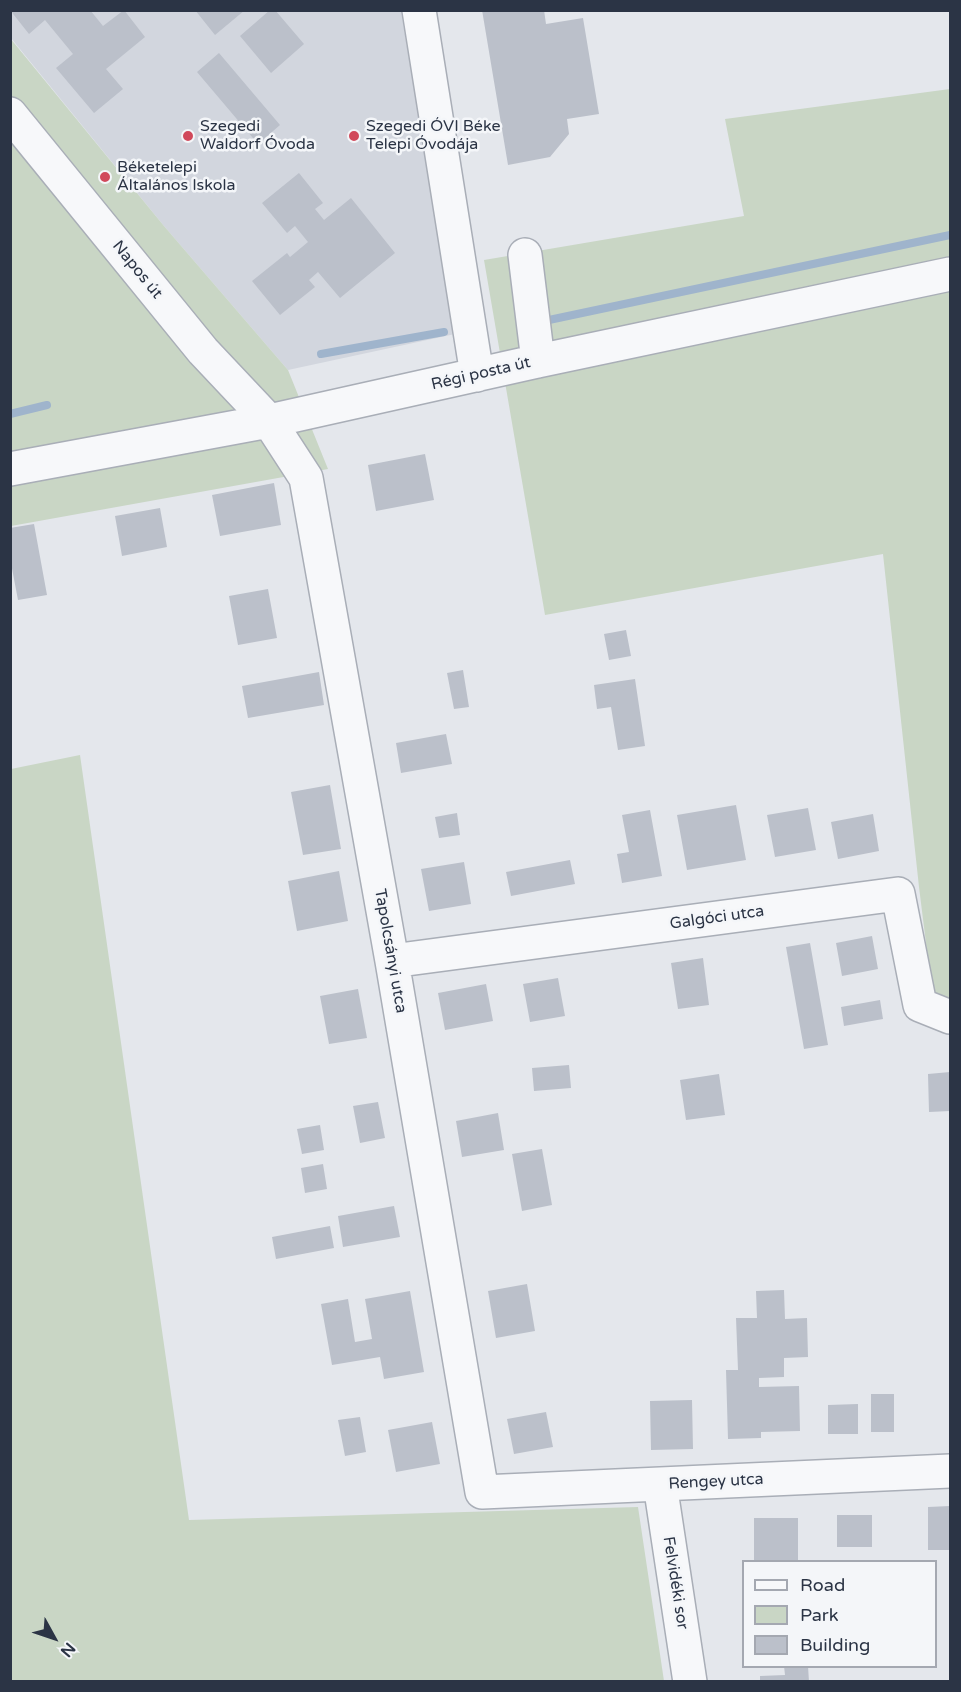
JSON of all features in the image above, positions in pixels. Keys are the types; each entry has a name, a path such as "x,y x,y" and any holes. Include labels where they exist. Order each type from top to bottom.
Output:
{"street":[{"path":"419,10 477,375"},
{"name":"Napos út","path":"10,114 203,351 269,421"},
{"path":"525,255 538,361"},
{"name":"Régi posta út","path":"10,470 269,421 538,361 951,274"},
{"name":"Tapolcsányi utca","path":"269,421 306,478 392,961 482,1492"},
{"name":"Galgóci utca","path":"392,961 898,894 920,1005 951,1017"},
{"name":"Rengey utca","path":"482,1492 951,1471"},
{"name":"Felvidéki sor","path":"660,1484 690,1682"}],"shaded area":[{"path":"10,11 401,11 455,334 288,370 164,226 11,38"}],"green space":[{"path":"10,38 164,226 288,370 328,469 11,526"},
{"path":"950,89 950,1006 933,999 883,554 545,615 484,260 744,216 725,119"},
{"path":"80,755 189,1520 638,1507 664,1681 11,1681 11,769"}],"building":[{"path":"10,10 90,10 103,26 124,10 145,37 106,69 123,89 94,113 56,68 73,54 45,20 29,34"},
{"path":"195,10 245,10 215,35"},
{"path":"270,10 275,10 304,44 271,73 240,36"},
{"path":"482,10 544,10 546,24 583,18 599,114 567,119 569,134 550,157 508,165"},
{"path":"219,53 280,125 258,144 197,72"},
{"path":"299,173 323,203 315,209 324,220 351,198 395,253 340,298 318,272 309,280 315,287 280,315 252,281 287,253 290,257 308,242 295,226 287,233 262,203"},
{"path":"425,454 434,500 376,511 368,465"},
{"path":"274,483 281,525 220,536 212,495"},
{"path":"160,508 167,547 122,556 115,516"},
{"path":"34,524 47,595 18,600 10,558 10,528"},
{"path":"268,589 277,638 238,645 229,596"},
{"path":"626,630 631,656 609,660 604,634"},
{"path":"463,670 469,707 454,709 447,673"},
{"path":"319,672 324,705 248,718 242,686"},
{"path":"635,679 645,746 618,750 611,707 597,709 594,685"},
{"path":"446,734 452,764 401,773 396,743"},
{"path":"330,785 341,849 303,855 291,792"},
{"path":"736,805 746,860 687,870 677,815"},
{"path":"808,808 816,850 775,857 767,815"},
{"path":"650,810 662,876 622,883 617,854 629,852 622,815"},
{"path":"457,813 460,835 439,838 435,817"},
{"path":"873,814 879,851 838,859 831,822"},
{"path":"570,860 575,884 511,896 506,872"},
{"path":"464,862 471,904 429,911 421,869"},
{"path":"339,871 348,921 297,931 288,881"},
{"path":"872,936 878,969 842,976 836,943"},
{"path":"810,943 828,1045 804,1049 786,947"},
{"path":"703,958 709,1005 678,1009 671,963"},
{"path":"558,978 565,1016 530,1022 523,984"},
{"path":"486,984 493,1021 445,1030 438,993"},
{"path":"358,989 367,1038 329,1044 320,996"},
{"path":"880,1000 883,1019 844,1026 841,1007"},
{"path":"569,1065 571,1088 534,1091 532,1068"},
{"path":"950,1072 950,1111 929,1112 928,1074"},
{"path":"719,1074 725,1115 686,1120 680,1080"},
{"path":"378,1102 385,1138 360,1143 353,1106"},
{"path":"498,1113 504,1150 462,1157 456,1121"},
{"path":"320,1125 324,1150 302,1154 297,1129"},
{"path":"542,1149 552,1205 522,1211 512,1154"},
{"path":"323,1164 327,1189 305,1193 301,1168"},
{"path":"394,1206 400,1237 343,1247 338,1216"},
{"path":"330,1226 334,1248 276,1259 272,1237"},
{"path":"527,1284 535,1331 496,1338 488,1291"},
{"path":"784,1290 785,1319 807,1318 808,1357 784,1358 784,1377 759,1378 759,1387 799,1386 800,1431 761,1432 761,1438 728,1439 726,1370 738,1370 736,1318 757,1318 756,1291"},
{"path":"410,1291 424,1372 384,1379 380,1357 332,1365 321,1304 348,1299 355,1342 372,1339 365,1299"},
{"path":"871,1394 894,1394 894,1432 871,1432"},
{"path":"692,1400 693,1449 651,1450 650,1401"},
{"path":"858,1404 858,1434 828,1434 828,1405"},
{"path":"546,1412 553,1447 514,1454 507,1419"},
{"path":"360,1417 366,1452 345,1456 338,1420"},
{"path":"432,1422 440,1464 396,1472 388,1430"},
{"path":"950,1506 950,1550 928,1550 928,1507"},
{"path":"837,1515 872,1515 872,1547 837,1547"},
{"path":"754,1518 798,1518 798,1560 754,1560"},
{"path":"784,1668 808,1668 809,1682 760,1682 760,1676 785,1675"}],"waterway":[{"path":"549,320 950,235"},
{"path":"321,354 444,332"},
{"path":"10,414 47,405"}],"place":[{"name":"Szegedi Waldorf Óvoda","path":"188,136"},
{"name":"Szegedi ÓVI Béke Telepi Óvodája","path":"354,136"},
{"name":"Béketelepi Általános Iskola","path":"105,177"}]}
